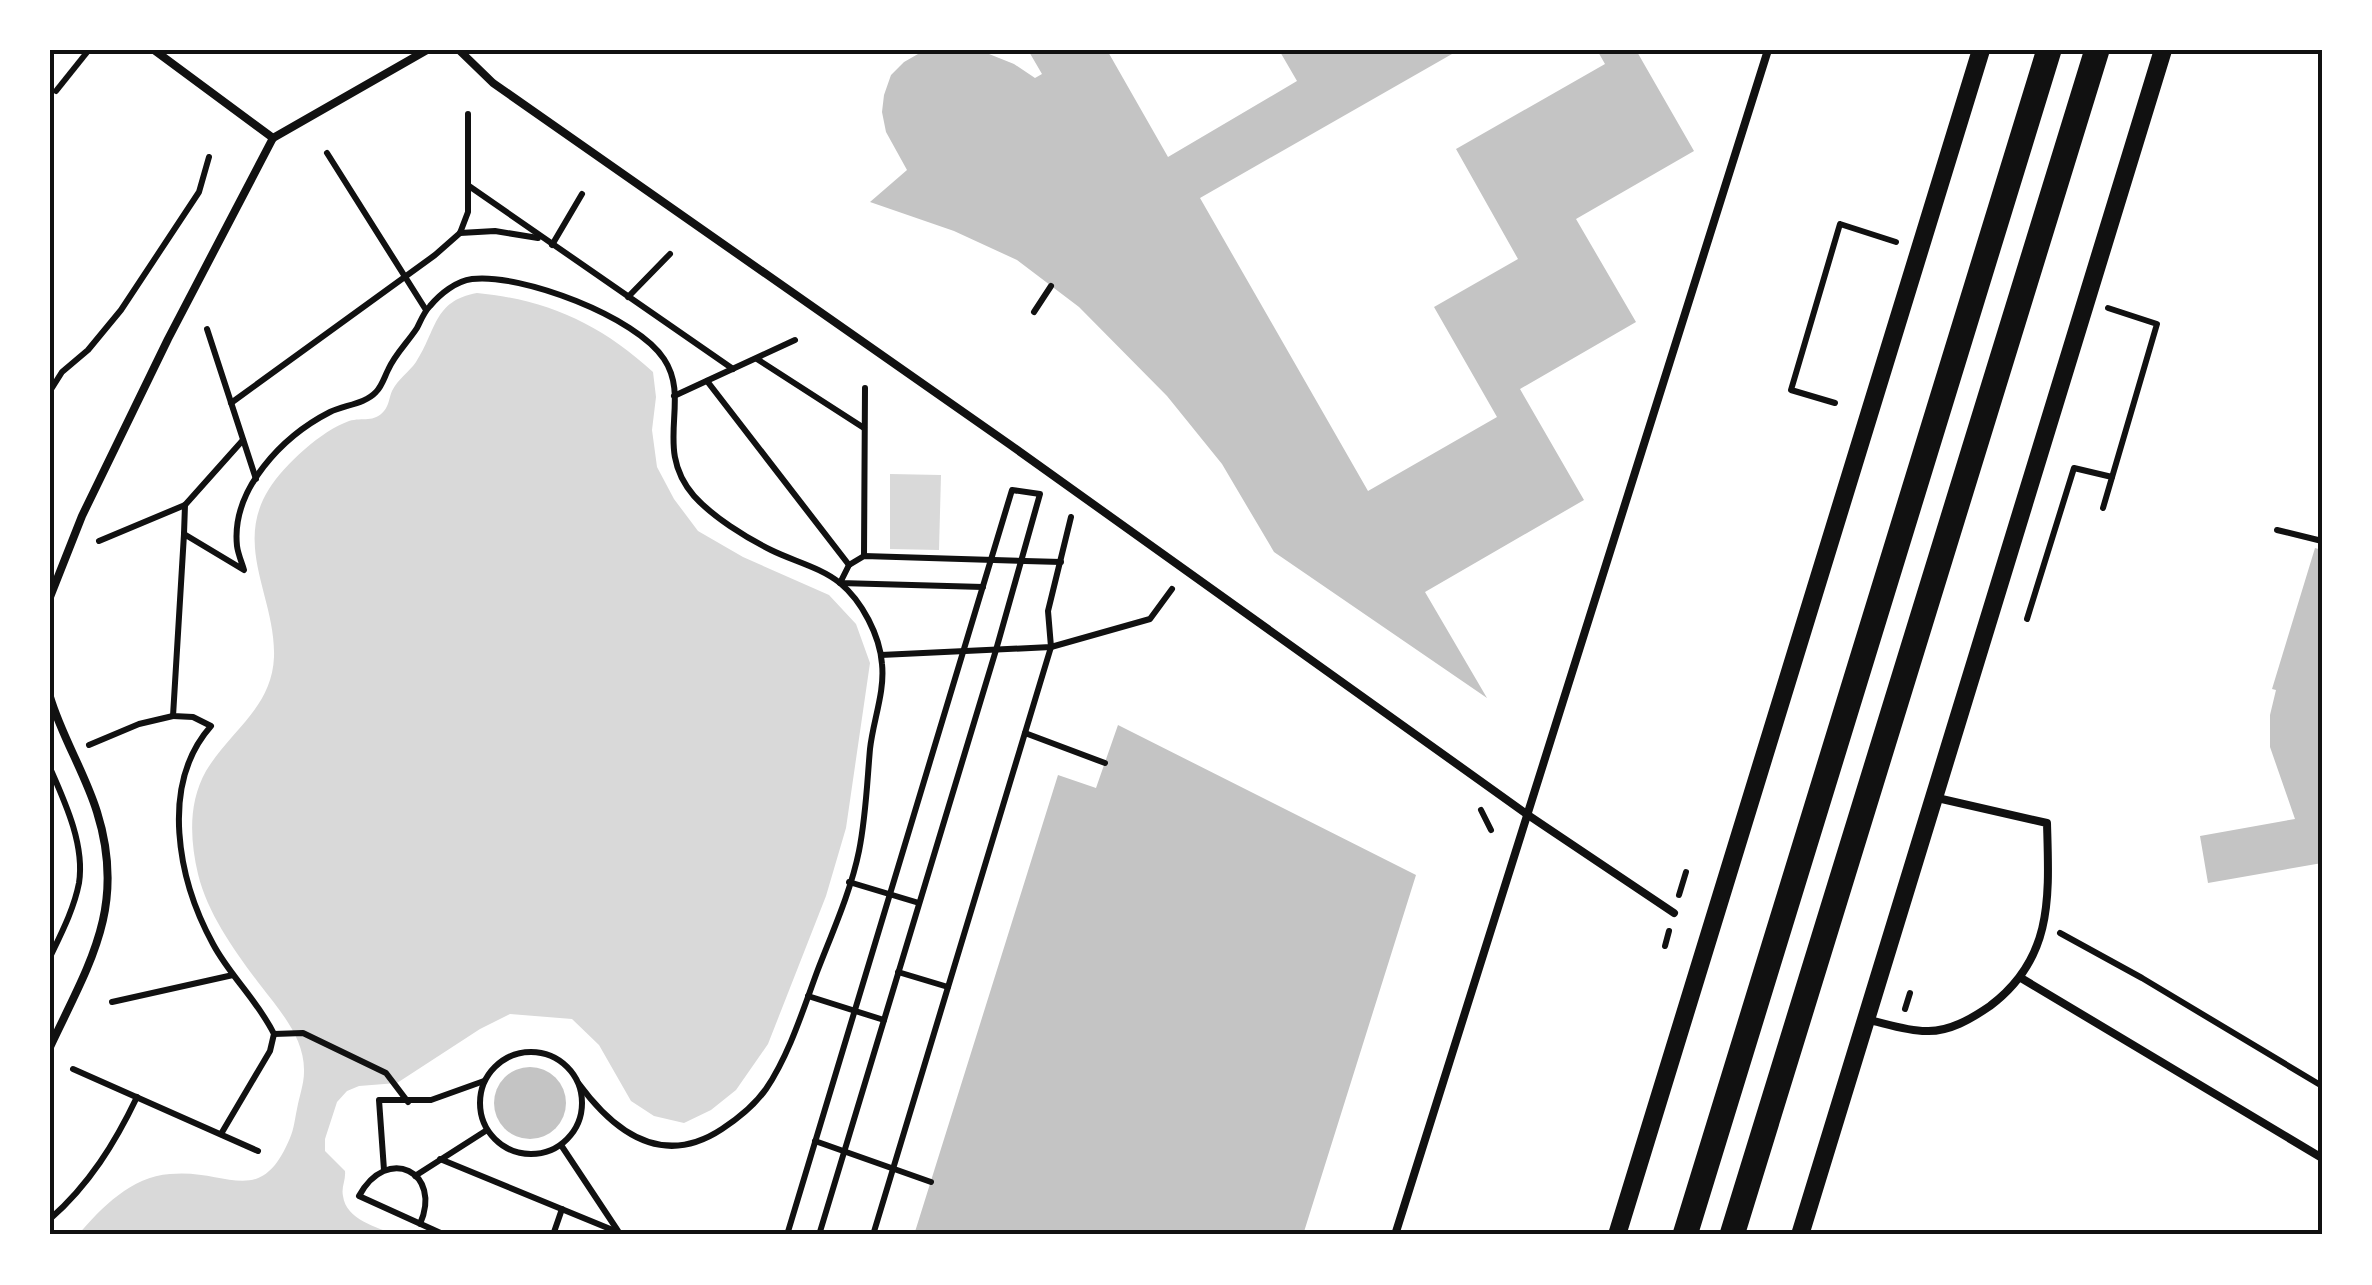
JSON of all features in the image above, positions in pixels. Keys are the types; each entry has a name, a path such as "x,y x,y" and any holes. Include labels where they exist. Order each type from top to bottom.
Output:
{"main road":[{"path":"1685,1235 2049,50"},
{"path":"1732,1235 2097,50"}],"street":[{"path":"1616,1235 1980,50"},
{"path":"1800,1235 2163,50"}],"lane":[{"path":"154,50 273,138"},
{"path":"50,597 82,516 168,339 273,138 427,50"},
{"path":"459,50 493,82 1528,814 1674,913"},
{"path":"1395,1235 1768,50"},
{"path":"50,697 97,810 109,856 108,910 50,1047"},
{"path":"1865,1020 1925,1031 1952,1028 1980,1012 2021,978 2044,924 2049,898 2047,824 1932,797"},
{"path":"2021,978 2322,1158"}],"path":[{"path":"56,92 88,52"},
{"path":"231,402 406,277 460,233 468,212 468,114"},
{"path":"327,152 426,310"},
{"path":"50,391 62,372 88,350 121,310 199,192 209,157"},
{"path":"469,186 733,369"},
{"path":"552,246 582,194"},
{"path":"460,233 494,230 544,240"},
{"path":"628,297 670,254"},
{"path":"184,534 244,570 237,545 239,516 256,479 274,454 328,413 369,398 380,389 388,368 426,310 443,292 468,279 499,279 542,287 584,305 650,342 665,360 674,382 671,443 679,475 696,498 719,518 767,548 840,583 983,587"},
{"path":"1034,312 1050,286"},
{"path":"207,329 256,479"},
{"path":"674,396 795,340"},
{"path":"756,358 865,429"},
{"path":"707,381 848,565"},
{"path":"864,556 865,388"},
{"path":"99,542 185,505 242,440"},
{"path":"2026,618 2074,468 2112,477 2103,508"},
{"path":"787,1235 1012,490 1040,494 1051,502"},
{"path":"819,1235 1040,494"},
{"path":"173,716 185,505"},
{"path":"873,1235 1050,648 1048,611 1073,519 1062,510"},
{"path":"2276,530 2322,541"},
{"path":"840,583 848,565 864,556 1061,562"},
{"path":"578,1084 582,1100 573,1133 546,1152 512,1151 498,1143 480,1114 484,1080 508,1056 524,1052 541,1052 557,1058 570,1070 601,1114 652,1144 680,1147 713,1135 742,1116 767,1088 808,996 849,882 869,794 870,747 883,669 864,612 840,583"},
{"path":"881,655 1050,648 1150,620 1172,589"},
{"path":"97,742 139,724 173,716 193,716 211,726 194,744 183,775 178,808 182,853 192,900 214,945 274,1034 270,1050 221,1134"},
{"path":"1024,733 1104,763"},
{"path":"50,768 78,845 79,882 50,957"},
{"path":"849,882 920,902"},
{"path":"2044,924 2322,1086"},
{"path":"898,972 948,988"},
{"path":"112,1002 234,975"},
{"path":"808,996 884,1020"},
{"path":"274,1034 303,1033 386,1073 408,1102"},
{"path":"72,1069 258,1151"},
{"path":"384,1170 379,1100 431,1100 484,1080"},
{"path":"50,1219 92,1176 137,1097"},
{"path":"415,1176 487,1130"},
{"path":"816,1141 930,1182"},
{"path":"561,1145 621,1234"},
{"path":"440,1160 621,1234"},
{"path":"420,1224 427,1200 424,1187 403,1168 384,1170 366,1183 358,1196 420,1224 445,1235"},
{"path":"553,1235 562,1209"}],"shaded area":[{"path":"477,293 527,302 572,317 613,340 653,372 656,397 652,430 657,467 698,531 743,557 829,595 856,624 870,663 846,828 826,896 768,1044 736,1090 711,1110 684,1123 654,1116 631,1101 599,1045 572,1019 510,1014 397,1083 359,1086 347,1091 337,1102 325,1151 345,1171 345,1204 364,1222 396,1235 78,1235 118,1195 156,1176 190,1174 240,1181 254,1179 267,1173 279,1160 290,1138 304,1077 300,1048 283,1015 216,919 198,874 192,835 200,783 258,705 271,675 273,635 255,552 259,510 276,479 316,440 349,421 380,415 394,387 416,362 444,310"},
{"path":"890,474 941,475 939,550 890,549"}],"building":[{"path":"925,50 979,50 1014,64 1035,78 1042,74 1028,50 1107,50 1168,157 1297,81 1279,50 1459,50 1200,198 1368,491 1497,417 1434,307 1518,259 1456,149 1605,64 1597,50 1636,50 1694,151 1576,219 1636,322 1520,389 1584,500 1425,592 1487,698 1274,552 1222,464 1167,396 1079,307 1017,260 954,231 870,202 907,170 886,132 884,95 891,75"},
{"path":"2315,548 2322,550 2322,863 2208,883 2200,836 2295,819 2270,747 2270,715 2276,690 2272,689"},
{"path":"1118,725 1416,875 1303,1235 914,1235 1058,775 1096,788"},
{"path":"530,1067 544,1069 556,1077 564,1089 564,1117 556,1129 544,1137 530,1139 516,1137 504,1129 496,1117 494,1103 496,1089 504,1077 516,1069"}]}
